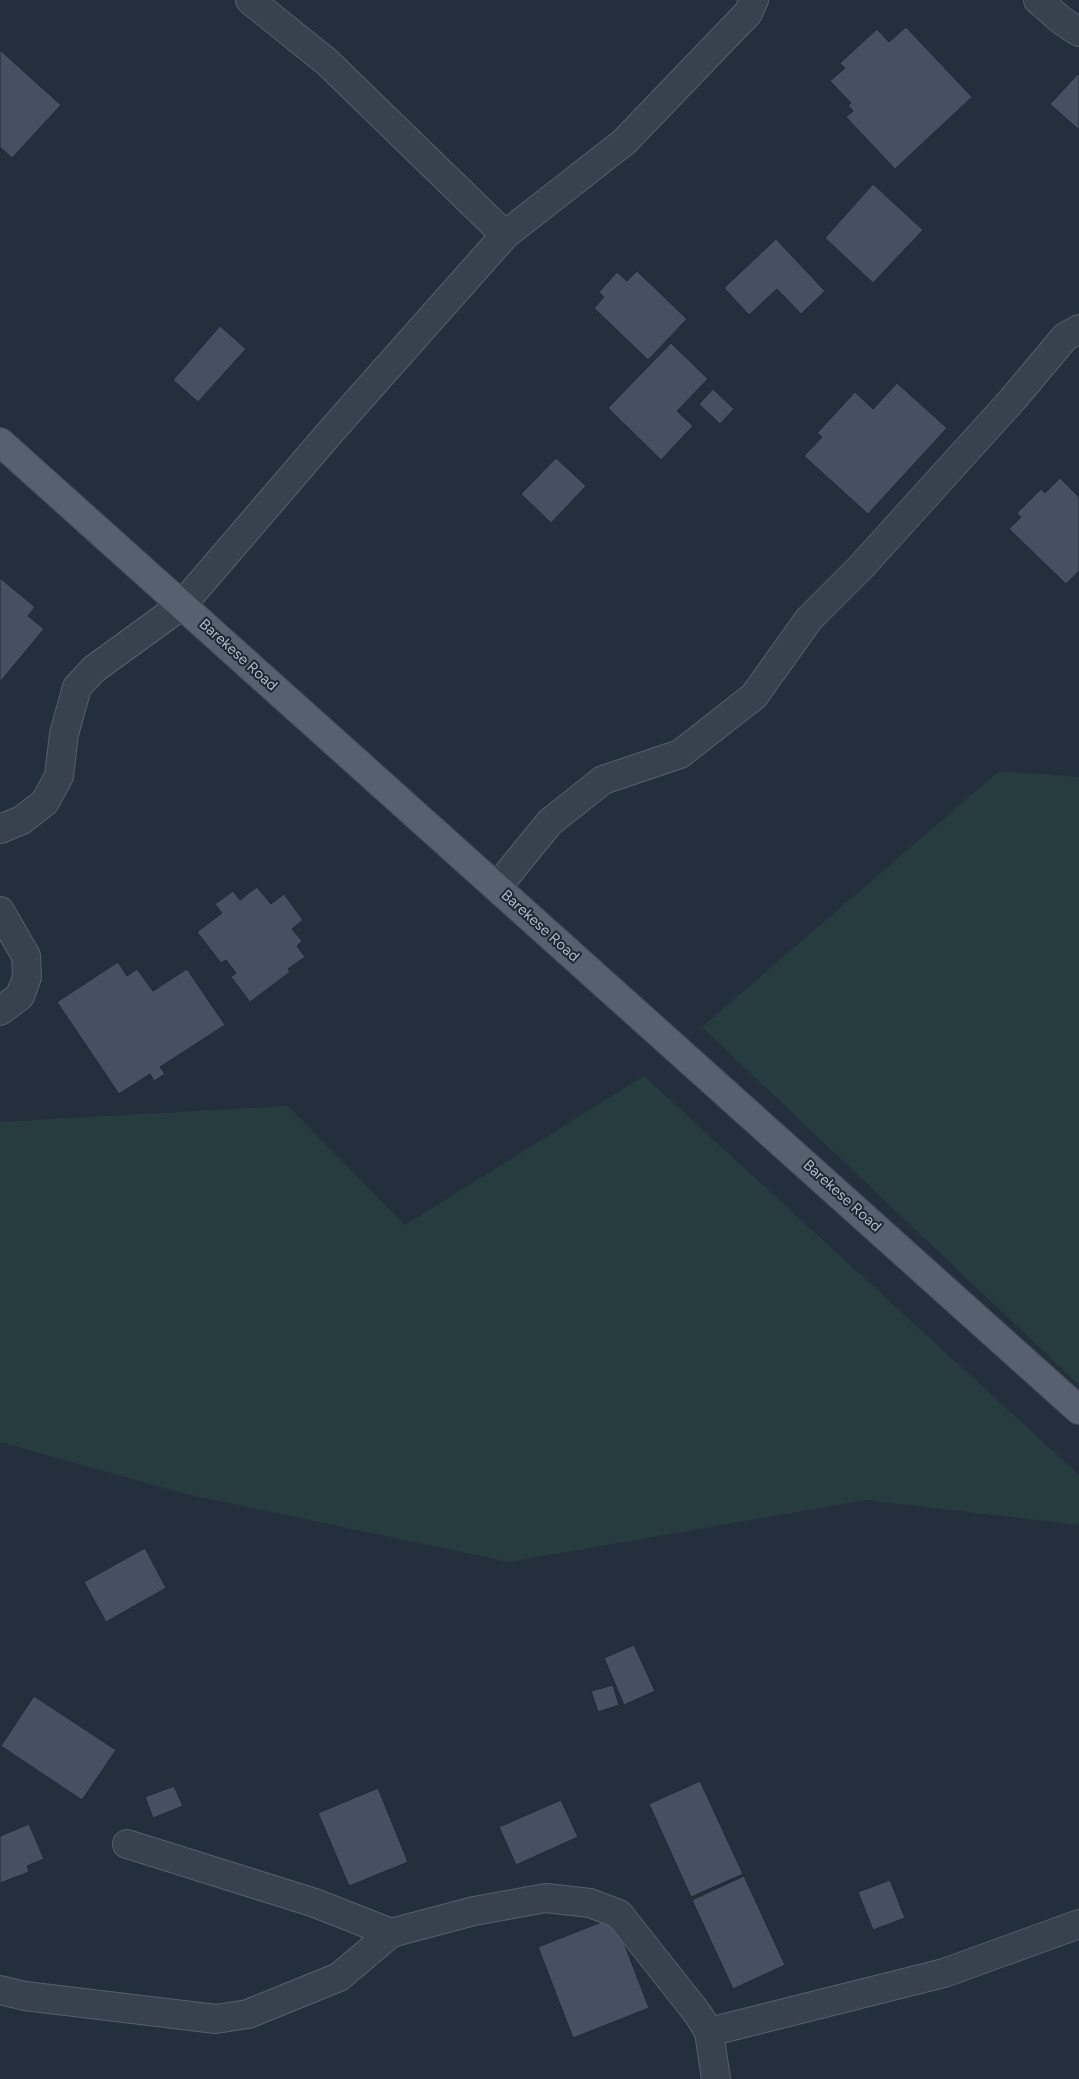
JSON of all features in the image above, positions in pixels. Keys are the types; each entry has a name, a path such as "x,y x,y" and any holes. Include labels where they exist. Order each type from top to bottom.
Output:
{"main road":[{"name":"Barekese Road","path":"0,442 1079,1410"}],"street":[{"path":"250,0 327,62 505,235"},
{"path":"0,828 22,820 45,802 59,776 64,734 77,687 94,669 182,605 333,429 505,235 624,142 748,13 754,0"},
{"path":"1038,0 1061,20 1079,32"},
{"path":"497,887 550,822 603,780 680,754 754,696 808,618 861,567 1014,399 1065,337 1079,329"},
{"path":"0,911 26,956 27,977 20,996 0,1011"},
{"path":"127,1844 315,1903 390,1932"},
{"path":"0,1990 25,1996 216,2019 248,2014 339,1977 390,1932 474,1911 546,1898 590,1903 619,1914 698,2014 709,2032 716,2079"},
{"path":"709,2032 944,1973 1079,1924"}],"green space":[{"path":"999,771 1079,777 1079,1385 702,1027"},
{"path":"644,1076 1079,1475 1079,1525 866,1500 509,1562 186,1494 0,1442 0,1122 288,1106 405,1225"}],"building":[{"path":"906,27 972,97 895,169 846,117 853,111 848,105 851,103 830,81 845,68 840,63 877,29 889,42"},
{"path":"0,50 61,105 12,158 0,147"},
{"path":"1079,73 1079,130 1050,104"},
{"path":"873,184 923,230 873,283 825,238"},
{"path":"776,239 825,291 801,314 777,289 749,315 724,288"},
{"path":"637,271 687,319 648,360 594,308 604,297 599,292 617,272 627,281"},
{"path":"220,326 246,349 198,402 173,380"},
{"path":"671,343 708,379 677,411 693,426 661,460 608,408"},
{"path":"897,383 947,428 868,514 804,456 822,437 817,433 855,392 873,409"},
{"path":"713,389 734,409 720,424 699,404"},
{"path":"556,458 586,486 551,523 521,494"},
{"path":"1060,478 1079,497 1079,571 1066,584 1009,529 1021,517 1017,513 1041,489 1045,493"},
{"path":"0,578 35,607 28,616 44,629 0,682"},
{"path":"257,887 271,904 284,894 303,920 292,929 302,941 297,946 305,957 288,969 290,972 250,1002 231,977 236,973 226,960 221,963 197,932 222,913 215,904 233,891 240,900"},
{"path":"118,962 127,976 137,969 153,991 187,969 225,1025 160,1067 165,1074 154,1081 150,1074 119,1094 57,1002"},
{"path":"145,1548 166,1588 106,1622 84,1582"},
{"path":"634,1645 655,1691 624,1705 604,1658"},
{"path":"613,1685 619,1705 598,1712 591,1691"},
{"path":"34,1696 116,1750 82,1800 1,1746"},
{"path":"700,1781 743,1874 691,1897 649,1804"},
{"path":"174,1786 183,1806 153,1818 145,1797"},
{"path":"378,1788 408,1862 349,1886 318,1813"},
{"path":"561,1800 578,1837 516,1865 499,1827"},
{"path":"29,1824 44,1859 27,1866 29,1872 0,1883 0,1836"},
{"path":"744,1876 785,1965 733,1989 692,1900"},
{"path":"890,1880 905,1918 873,1930 858,1892"},
{"path":"614,1917 649,2008 573,2038 538,1947"}]}
